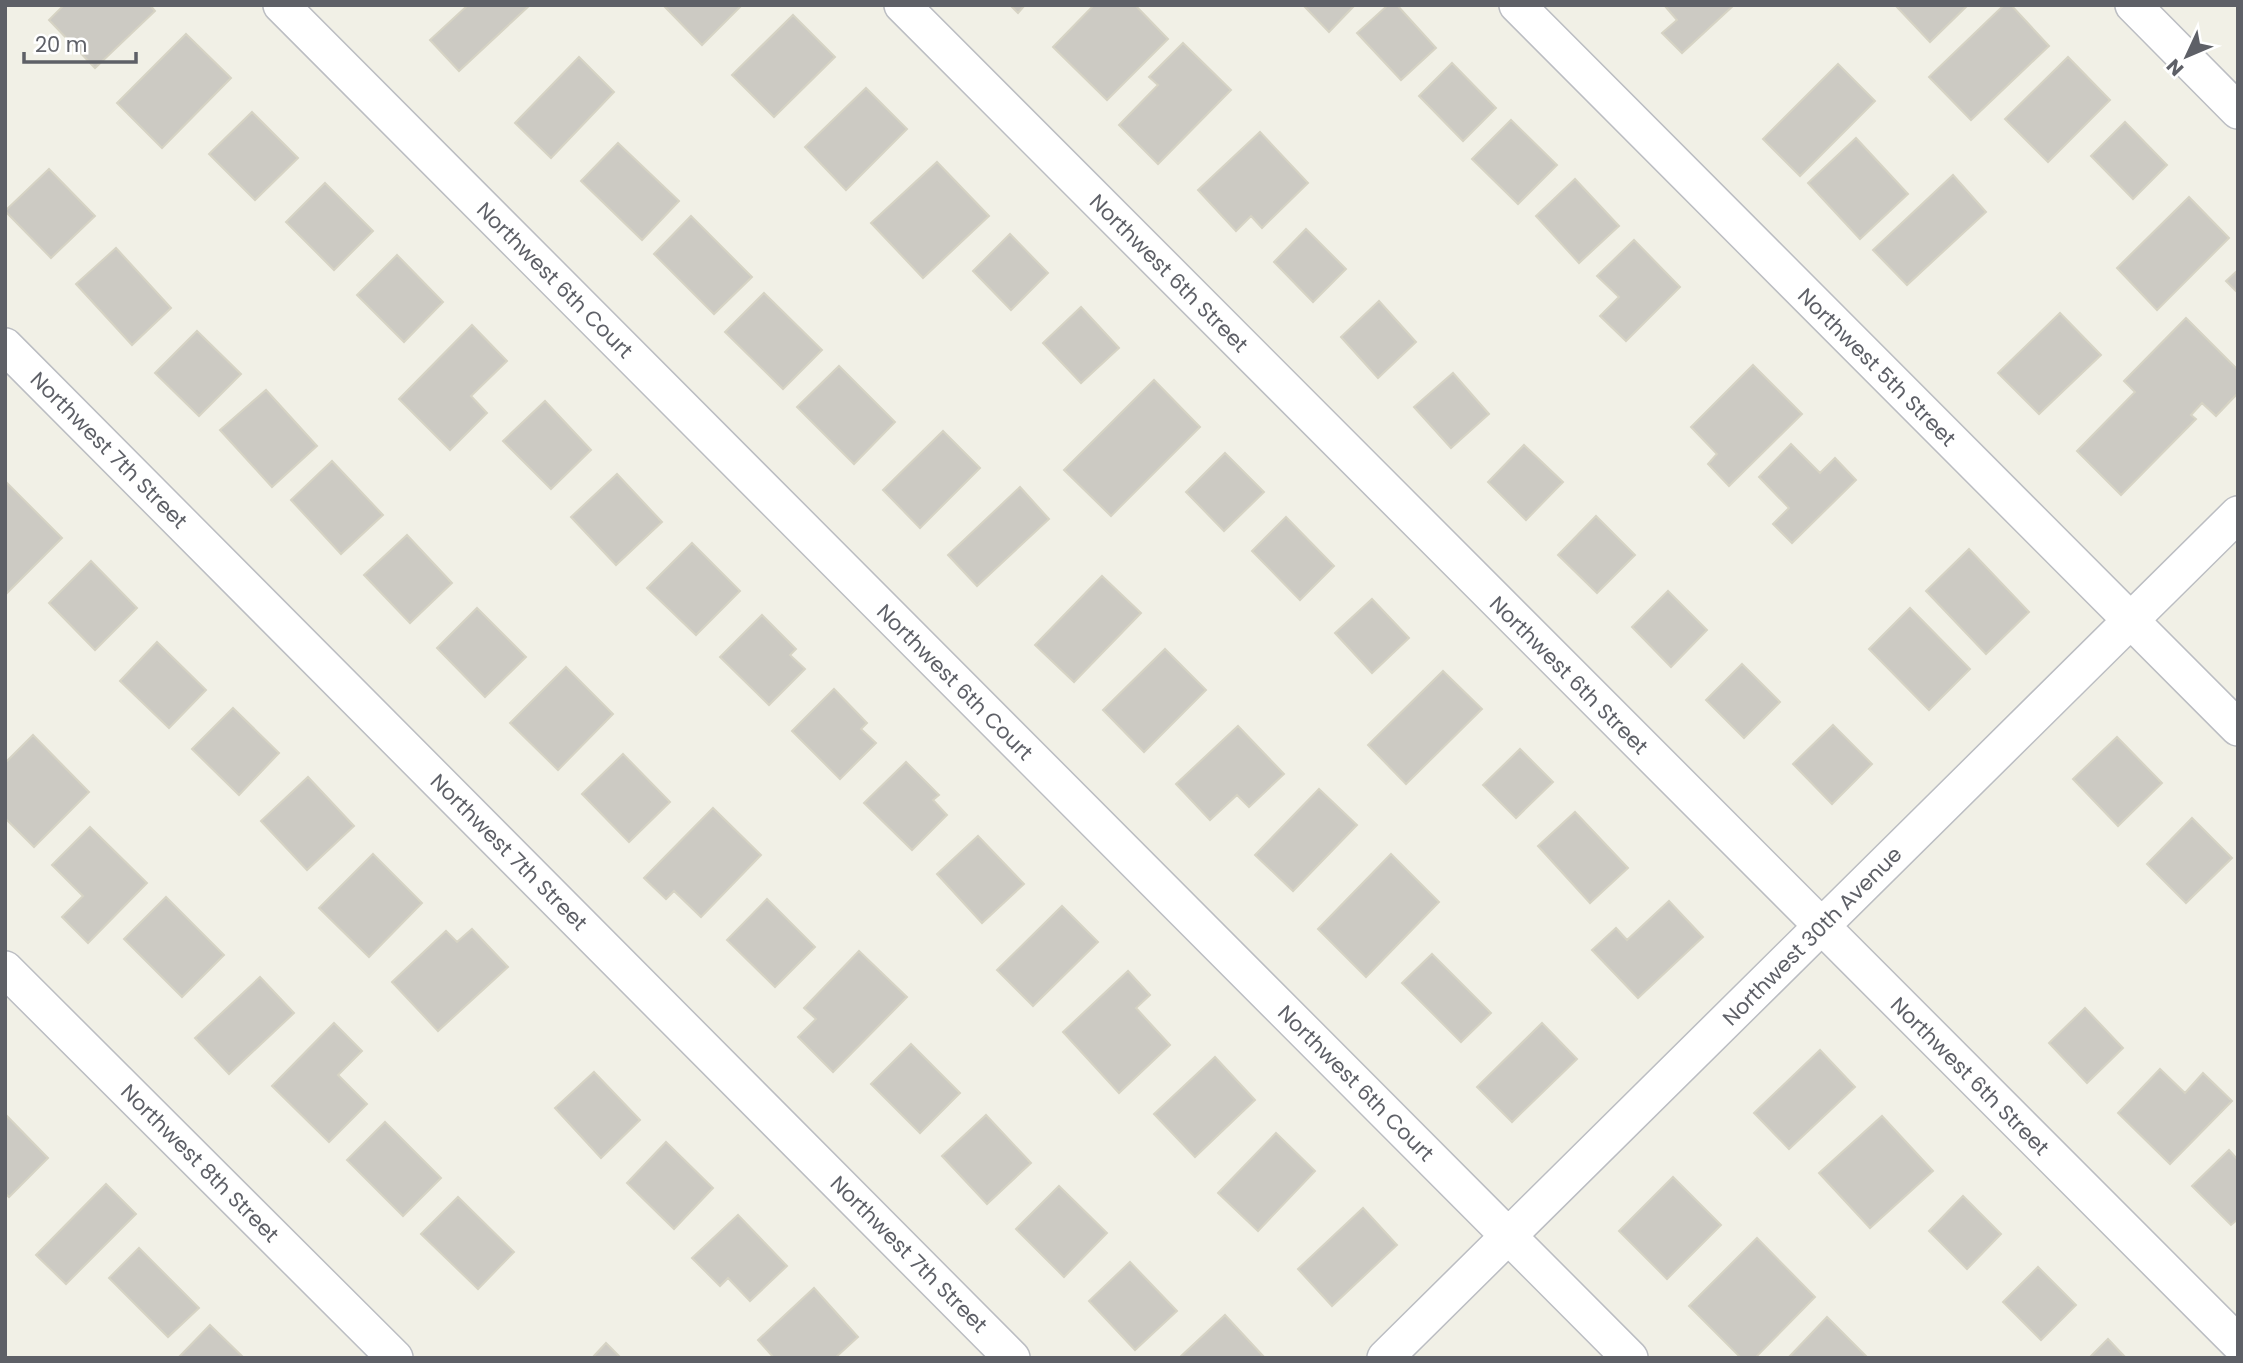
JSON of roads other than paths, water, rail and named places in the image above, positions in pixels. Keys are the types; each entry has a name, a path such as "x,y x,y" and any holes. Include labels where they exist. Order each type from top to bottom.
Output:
{"street":[{"name":"Northwest 6th Court","path":"281,5 1630,1358"},
{"name":"Northwest 6th Street","path":"902,5 2238,1343"},
{"name":"Northwest 5th Street","path":"1517,5 2238,728"},
{"path":"2133,5 2238,111"},
{"name":"Northwest 7th Street","path":"5,346 1012,1358"},
{"name":"Northwest 30th Avenue","path":"1385,1358 2238,514"},
{"name":"Northwest 8th Street","path":"5,969 395,1358"}]}
